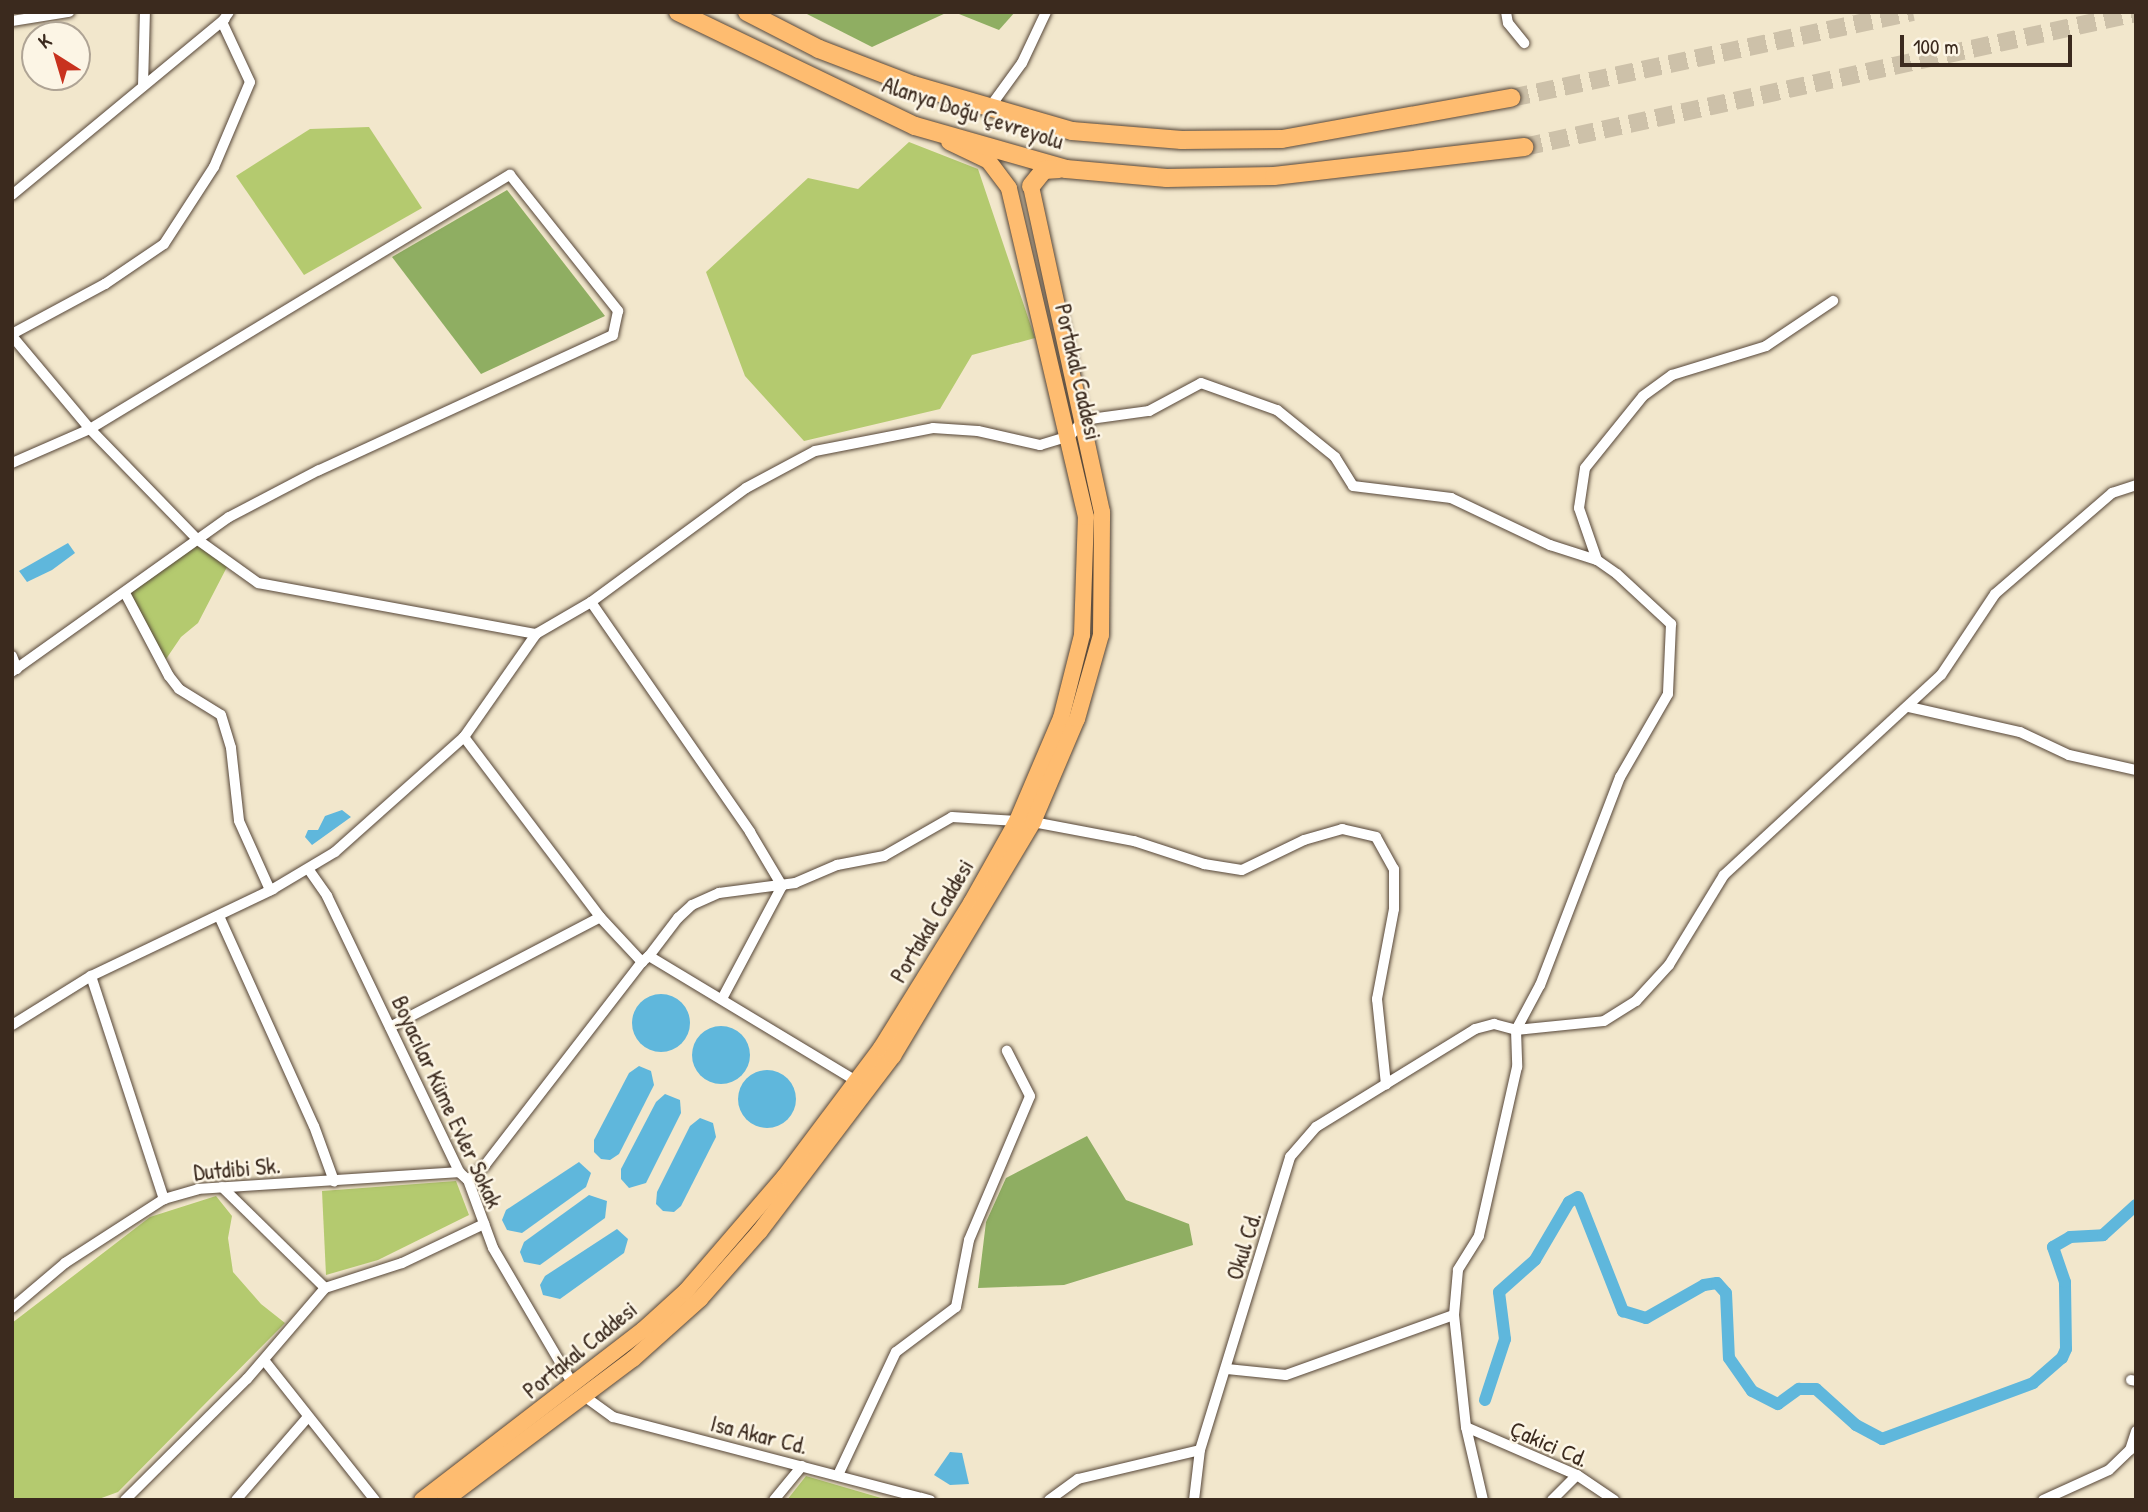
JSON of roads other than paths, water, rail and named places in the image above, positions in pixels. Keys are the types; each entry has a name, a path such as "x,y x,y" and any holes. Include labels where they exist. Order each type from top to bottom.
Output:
{"highway":[{"name":"Alanya Doğu Çevreyolu","path":"678,12 915,126 1066,169 1167,178 1274,176 1524,147"},
{"name":"Alanya Doğu Çevreyolu","path":"747,12 878,72 1072,131 1182,140 1282,139 1511,98"},
{"path":"1031,186 1044,170 1066,169"}],"main road":[{"name":"Portakal Caddesi","path":"422,1500 579,1391 686,1291 785,1177 858,1082 1025,821 1061,718 1082,635 1086,517 1070,436 1009,188 989,161 915,126"},
{"name":"Portakal Caddesi","path":"445,1500 579,1391 700,1299 811,1167 893,1056 1025,821 1077,719 1101,635 1102,512 1031,186"}],"street":[{"path":"12,21 69,12"},
{"path":"144,86 145,12"},
{"path":"12,195 231,12"},
{"path":"990,107 1022,64 1046,12"},
{"path":"1506,12 1508,23 1524,43"},
{"path":"222,22 250,82 215,167 164,244 105,284 12,335 90,429 198,540 258,583 536,634"},
{"path":"12,463 90,429 510,176 618,312 613,335 319,470 229,517 15,671 12,656"},
{"path":"1597,560 1579,509 1585,468 1643,396 1672,375 1766,346 1833,301"},
{"path":"12,1025 90,976 219,916 309,870 464,737 536,634 592,602 746,488 815,451 933,428 978,431 1040,445 1070,436 1083,420 1149,411 1202,383 1277,410 1335,457 1353,486 1451,498 1549,545 1597,560 1671,624 1668,694 1620,777 1540,985 1516,1030 1517,1067 1479,1236 1458,1270 1454,1315 1466,1427 1483,1500"},
{"name":"Okul Cd.","path":"1194,1500 1200,1450 1290,1157 1316,1127 1475,1029 1494,1024 1516,1030 1604,1021 1636,1000 1669,965 1724,875 1941,675 1995,594 2112,493 2136,485"},
{"path":"125,593 169,676 179,689 220,715 231,748 239,821 270,890"},
{"path":"592,602 750,832 782,886"},
{"path":"1909,707 2020,732 2068,755 2136,770"},
{"path":"464,737 600,917 646,959 723,998 767,1030 858,1082"},
{"path":"468,1180 485,1166 646,959 692,905 719,893 782,886 837,865 884,856 952,817 1025,821 1134,841 1203,864 1242,870 1304,840 1342,828 1376,838 1394,869 1394,909 1377,999 1386,1085"},
{"name":"Boyacılar Küme Evler Sokak","path":"309,870 327,896 459,1172 468,1180 493,1248 579,1391"},
{"path":"723,998 782,886"},
{"path":"219,916 314,1126 334,1181"},
{"path":"390,1027 600,917"},
{"path":"90,976 164,1199"},
{"path":"838,1475 896,1352 956,1307 969,1240 1030,1096 1007,1051"},
{"name":"Dutdibi Sk.","path":"12,1308 65,1263 164,1199 222,1187 459,1172"},
{"path":"222,1187 325,1288"},
{"path":"125,1500 151,1478 264,1360 325,1288 402,1263 484,1224"},
{"path":"1227,1369 1286,1375 1454,1315"},
{"path":"264,1360 375,1500"},
{"name":"Isa Akar Cd.","path":"579,1391 613,1417 930,1500"},
{"path":"236,1500 308,1417"},
{"name":"Çakici Cd.","path":"1466,1427 1577,1475 1614,1500"},
{"path":"2043,1500 2109,1470 2130,1450 2136,1431"},
{"path":"1049,1500 1078,1479 1200,1450"},
{"path":"774,1500 802,1466"},
{"path":"1552,1500 1577,1475"}],"water":[{"path":"68,543 75,553 52,570 27,582 19,571"},
{"path":"342,810 351,817 312,845 305,837 308,830 318,830 325,816"},
{"path":"655,994 667,994 682,1002 690,1017 690,1029 682,1044 667,1052 655,1052 640,1044 632,1029 632,1017 640,1002"},
{"path":"715,1026 727,1026 742,1034 750,1049 750,1061 742,1076 727,1084 715,1084 700,1076 692,1061 692,1049 700,1034"},
{"path":"639,1066 651,1071 654,1085 619,1154 610,1160 601,1159 594,1152 594,1140 629,1073"},
{"path":"761,1070 773,1070 788,1078 796,1093 796,1105 788,1120 773,1128 761,1128 746,1120 738,1105 738,1093 746,1078"},
{"path":"665,1094 680,1100 681,1113 646,1183 629,1188 621,1179 621,1169 656,1102"},
{"path":"700,1118 713,1123 716,1137 681,1206 674,1212 663,1211 656,1204 657,1192 690,1126"},
{"path":"579,1162 591,1173 586,1187 522,1233 507,1230 502,1220 506,1210"},
{"path":"589,1195 607,1201 605,1218 540,1265 524,1262 520,1252 524,1242"},
{"path":"617,1229 628,1239 624,1253 560,1299 543,1295 540,1285 545,1276"},
{"path":"950,1452 962,1453 969,1484 950,1485 934,1475"}],"waterway":[{"path":"1485,1400 1505,1339 1499,1292 1535,1260 1569,1202 1578,1197 1623,1311 1646,1318 1704,1285 1717,1283 1726,1293 1729,1358 1752,1391 1778,1404 1799,1389 1816,1389 1856,1425 1882,1439 2033,1383 2062,1358 2066,1349 2065,1282 2053,1247 2070,1237 2103,1235 2136,1205"}],"tunnel":[{"path":"1511,98 1913,12"},
{"path":"1524,147 2136,13"}]}
